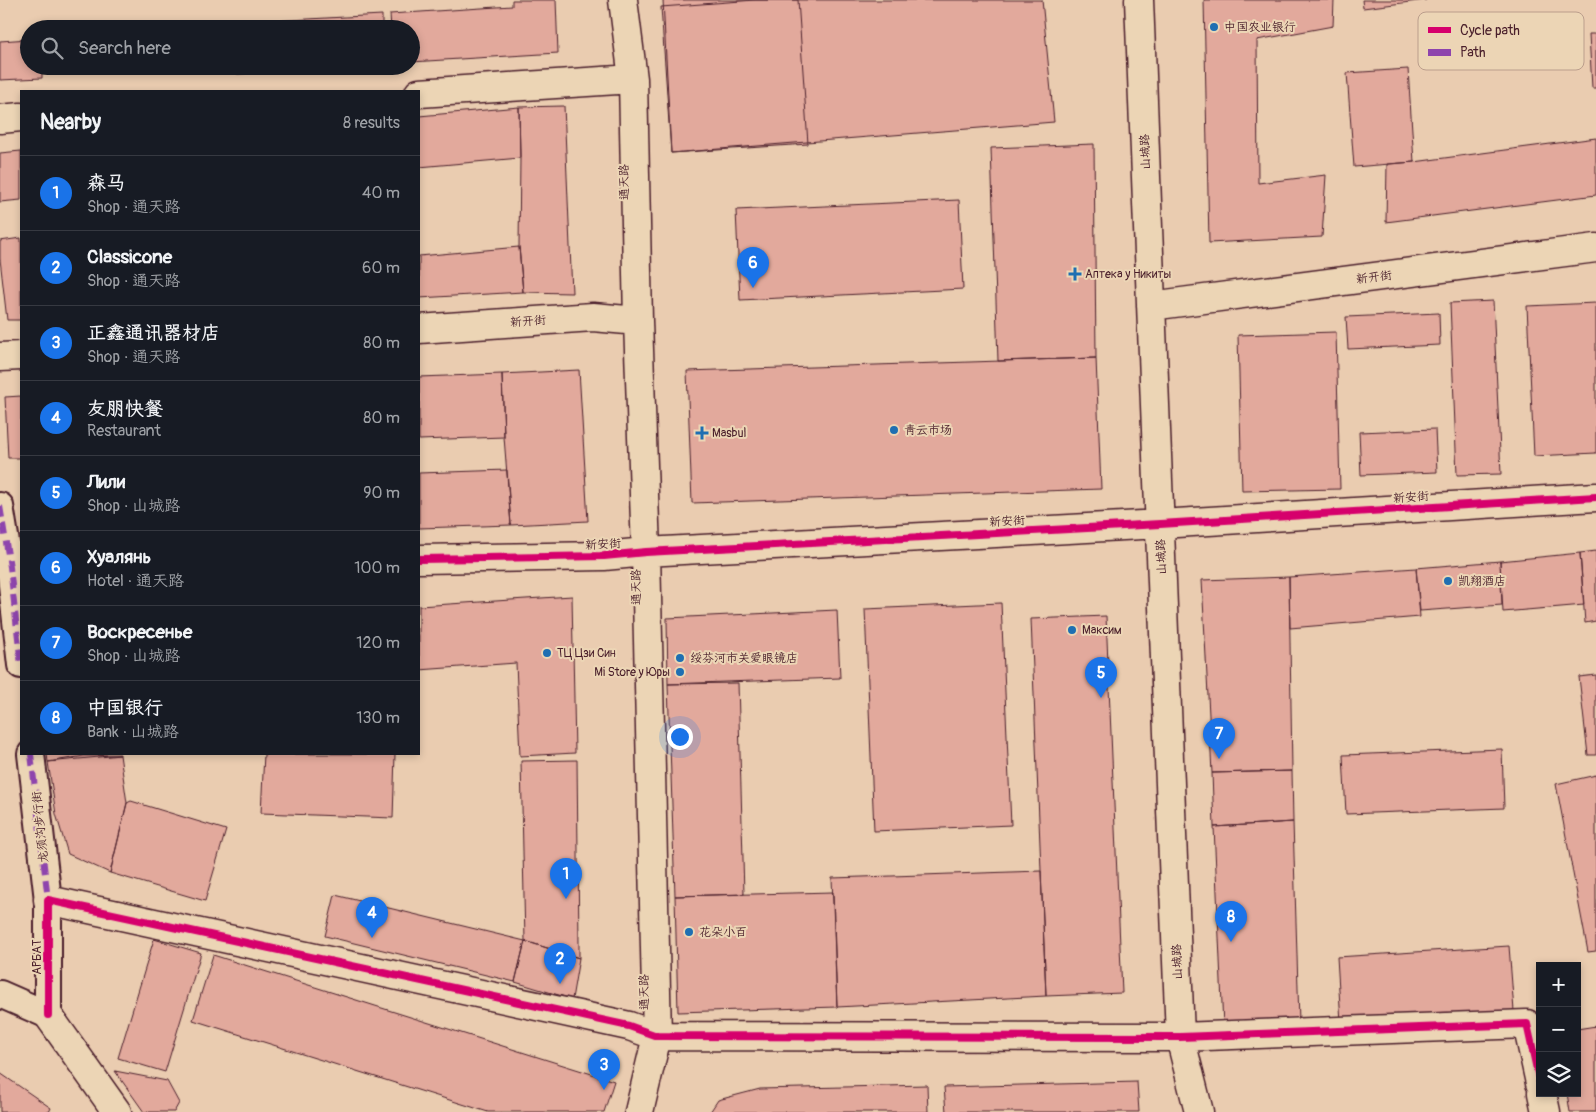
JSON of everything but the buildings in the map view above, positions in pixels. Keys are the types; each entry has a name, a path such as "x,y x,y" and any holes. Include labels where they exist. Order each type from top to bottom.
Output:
{"street":[{"name":"通天路","path":"623,0 633,79 657,1036 639,1112"},
{"name":"山城路","path":"1139,0 1180,1037 1199,1112"},
{"path":"420,93 633,79"},
{"path":"0,118 20,117"},
{"name":"新开街","path":"1151,306 1596,248"},
{"name":"新开街","path":"420,328 593,317 638,321"},
{"path":"0,357 20,356"},
{"name":"新安街","path":"420,559 604,556 1596,497"},
{"path":"0,506 16,567 20,645"},
{"name":"龙须沟步行街","path":"31,755 48,900"},
{"path":"48,900 629,1026 657,1036 1180,1037 1527,1024 1536,1065"},
{"name":"АРБАТ","path":"48,900 48,1015"},
{"path":"0,994 48,1015 116,1112"},
{"path":"1543,1097 1546,1112"}],"marked path":[{"path":"0,506 10,567 20,656"},
{"path":"31,755 48,900"}],"cycle path":[{"path":"420,559 604,556 1596,497"},
{"path":"48,1015 48,900 629,1026 657,1036 1180,1037 1527,1024 1536,1065"}],"place":[{"name":"中国农业银行","path":"1214,27"},
{"name":"Аптека у Никиты","path":"1075,274"},
{"name":"Хуалянь","path":"753,288"},
{"name":"青云市场","path":"894,430"},
{"name":"Masbul","path":"702,433"},
{"name":"凯翔酒店","path":"1448,581"},
{"name":"Максим","path":"1072,630"},
{"name":"ТЦ Цзи Син","path":"547,653"},
{"name":"绥芬河市关爱眼镜店","path":"680,658"},
{"name":"Mi Store у Юры","path":"680,672"},
{"name":"Лили","path":"1101,698"},
{"name":"Воскресенье","path":"1219,759"},
{"name":"森马","path":"566,899"},
{"name":"花朵小百","path":"689,932"},
{"name":"友朋快餐","path":"372,938"},
{"name":"中国银行","path":"1231,942"},
{"name":"Classicone","path":"560,984"},
{"name":"正鑫通讯器材店","path":"604,1090"}]}
